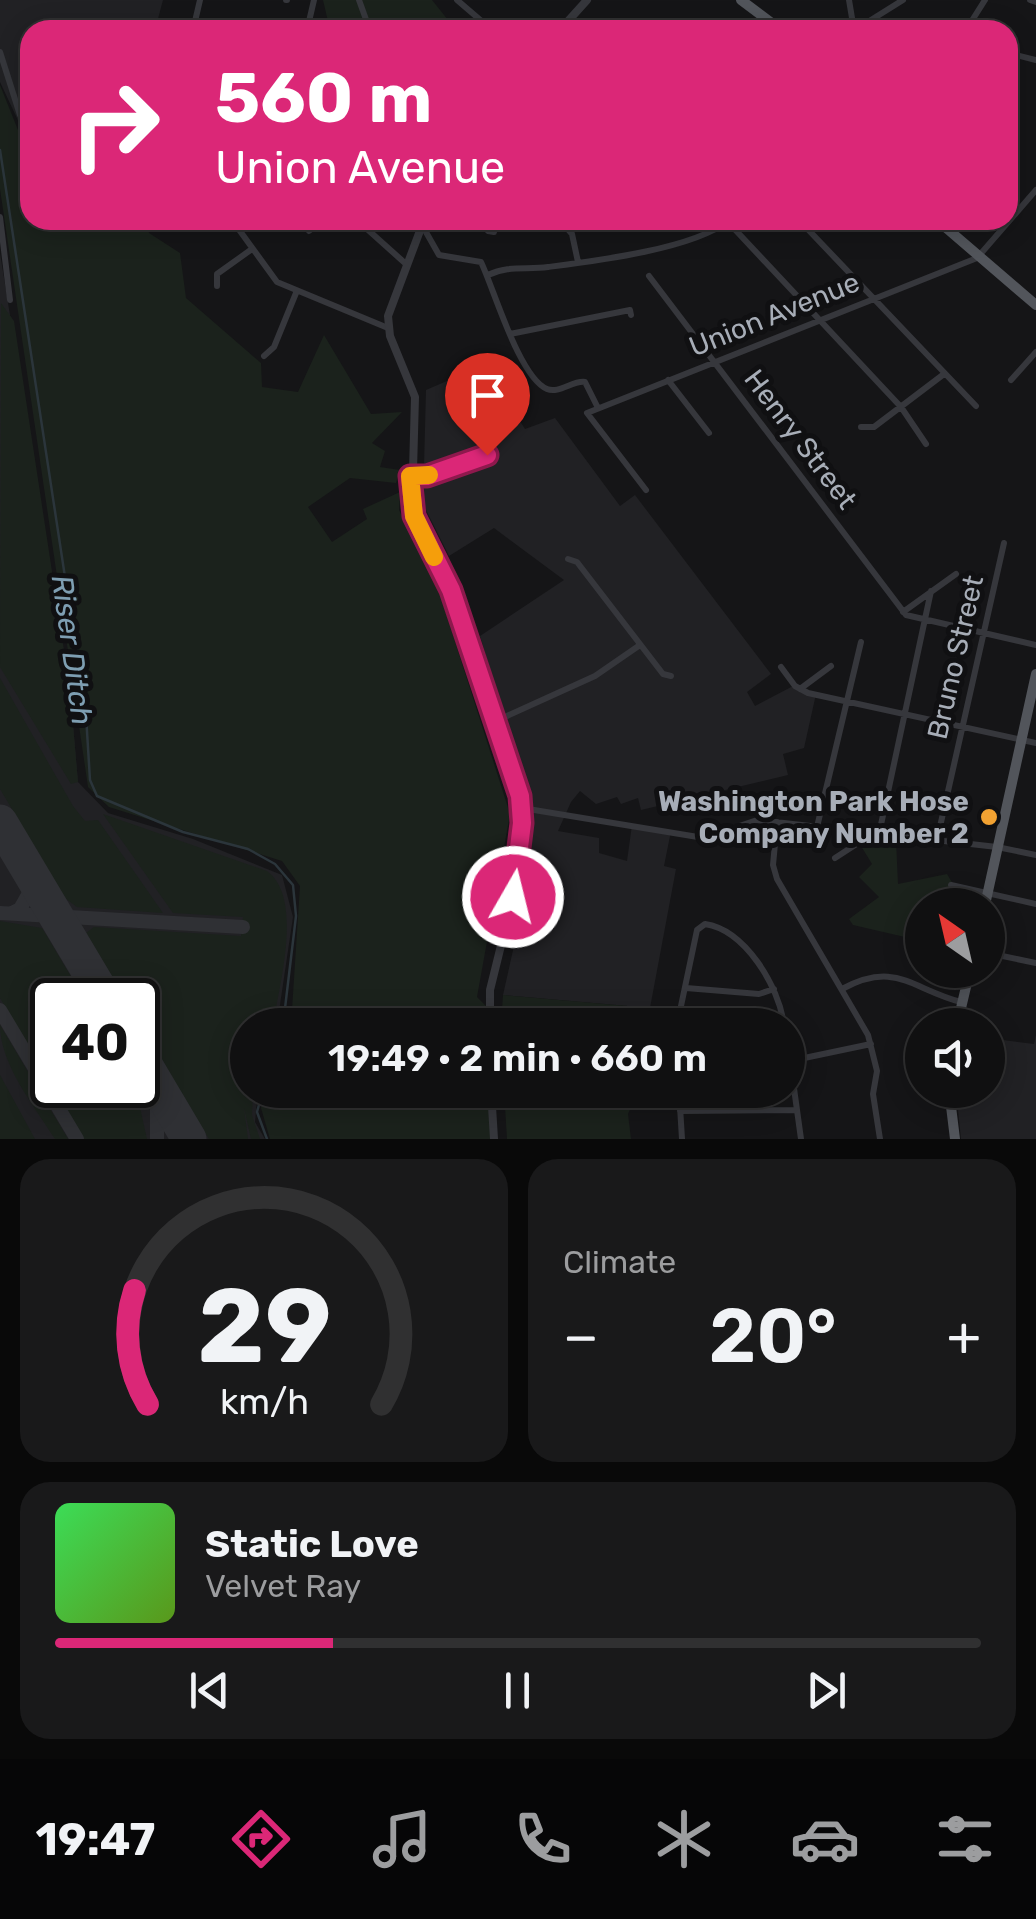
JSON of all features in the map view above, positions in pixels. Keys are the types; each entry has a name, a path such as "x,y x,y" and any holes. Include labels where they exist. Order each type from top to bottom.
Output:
{"main road":[{"path":"742,0 765,20"},
{"path":"947,230 1036,305"},
{"path":"988,888 1036,674"},
{"path":"961,1008 966,988"},
{"path":"951,1108 955,1139"}],"street":[{"path":"458,0 481,20"},
{"path":"571,20 588,0"},
{"path":"871,20 903,0"},
{"path":"0,52 20,115"},
{"path":"1018,211 1036,190"},
{"path":"0,218 10,300"},
{"path":"241,230 276,282 388,328"},
{"path":"368,230 406,264"},
{"path":"420,230 388,308 388,328 414,397 410,476 414,516 451,590 522,808 513,897 490,990 490,1008"},
{"path":"427,230 438,255 475,258 488,275 510,334 542,386 554,390 586,382 598,408"},
{"path":"488,230 494,232"},
{"path":"569,230 578,262"},
{"path":"488,275 504,268 578,262 716,230"},
{"path":"737,230 901,406 926,444"},
{"path":"808,230 976,406"},
{"path":"977,258 1001,230"},
{"path":"217,286 217,274 252,249"},
{"name":"Union Avenue","path":"646,490 587,412 977,258"},
{"name":"Henry Street","path":"649,276 903,612"},
{"path":"264,356 274,347 296,293"},
{"path":"510,334 630,310 631,316"},
{"path":"1010,380 1036,352"},
{"path":"861,428 874,428 944,374"},
{"path":"668,380 708,432"},
{"path":"410,476 427,476 487,455"},
{"name":"Bruno Street","path":"937,840 1004,543"},
{"path":"568,559 577,562 663,674 671,676"},
{"path":"903,612 956,574"},
{"path":"835,858 876,833 931,591"},
{"path":"903,612 1036,645"},
{"path":"817,827 861,642"},
{"path":"496,720 595,676 640,645"},
{"path":"799,689 831,666"},
{"path":"782,667 799,689 1036,743"},
{"path":"522,808 704,838 749,821 776,822 997,847 1036,856"},
{"path":"776,822 773,865 777,880 871,1044 877,1071 873,1094 880,1139"},
{"path":"950,885 958,888"},
{"path":"1005,901 1036,904"},
{"path":"681,1008 701,925 730,930 774,990 779,1008"},
{"path":"1005,957 1036,963"},
{"path":"842,989 863,978 887,974 962,1002"},
{"path":"686,988 759,994 774,990"},
{"path":"805,1058 871,1044"},
{"path":"492,1108 494,1139"},
{"path":"680,1108 682,1139"},
{"path":"680,1111 798,1110 801,1139"}],"shaded area":[{"path":"0,0 163,0 158,20 20,20 20,125 0,82"},
{"path":"323,0 432,0 448,20 328,20"},
{"path":"0,85 20,135 20,230 148,230 180,253 186,298 261,363 262,387 298,392 324,335 371,414 402,412 372,443 385,451 380,467 400,470 396,483 350,478 308,507 332,542 367,519 363,509 400,492 399,510 439,591 510,814 477,997 488,1008 292,1008 300,886 282,861 109,807 88,787 0,189"},
{"path":"0,253 70,690 78,782 108,813 193,839 282,875 293,917 280,1008 230,1008 230,1108 256,1108 255,1122 265,1139 0,1139"},
{"path":"1,303 14,321 70,690 78,782 71,784 0,667"},
{"path":"484,365 525,429 555,418 620,506 635,495 771,674 747,692 755,706 795,685 816,694 804,748 783,754 788,775 641,810 638,798 621,804 617,797 596,804 580,791 571,802 558,831 599,838 599,853 627,861 632,825 671,831 664,866 676,869 650,1008 503,995 524,901 534,815 480,636 564,580 494,528 449,556 423,504 426,390"},
{"path":"0,678 73,806 85,821 98,820 163,913 77,907 65,898 0,789"},
{"path":"103,814 267,871 278,884 287,921 276,1008 230,1008 230,1108 244,1108 248,1139 209,1139 160,1057 160,978 113,978 86,933 94,927 241,936 243,917 173,913"},
{"path":"875,833 875,838 896,840 898,884 947,874 955,888 905,888 905,937 853,925 849,919 879,897 859,877 872,864 861,846"},
{"path":"0,921 42,928 72,978 30,978 30,1048 0,998"},
{"path":"503,995 650,1008 502,1008"},
{"path":"0,1025 30,1075 30,1100 6,1055"},
{"path":"1036,1035 1036,1139 961,1139 958,1108 1005,1108 1005,1040 1034,1044"},
{"path":"0,1075 35,1139 0,1139"},
{"path":"35,1108 50,1108 68,1139 55,1139"},
{"path":"66,1108 140,1108 147,1139 84,1139"},
{"path":"244,1108 252,1108 260,1139 251,1139"},
{"path":"261,1108 495,1108 497,1139 270,1139"},
{"path":"505,1108 630,1108 631,1139 507,1139"}],"waterway":[{"name":"Riser Ditch","path":"0,150 86,715 90,780 97,796 183,832 248,849 275,864 293,885 296,916 285,1008"},
{"name":"Riser Ditch","path":"258,1108 267,1139"}],"taxiway":[{"path":"12,913 20,909 32,888 28,868"},
{"path":"0,913 243,927"},
{"path":"45,917 68,935"},
{"path":"0,1010 77,1139"},
{"path":"157,1108 157,1139"}],"runway":[{"path":"0,822 93,978"},
{"path":"160,1090 189,1139"}],"slow traffic":[{"path":"429,475 410,476 411,500 414,516 434,557"}],"place":[{"name":"Washington Park Hose Company Number 2","path":"989,817"}],"route":[{"path":"487,455 427,476 410,476 411,500 414,516 451,590 520,796 522,823 513,897"}]}
